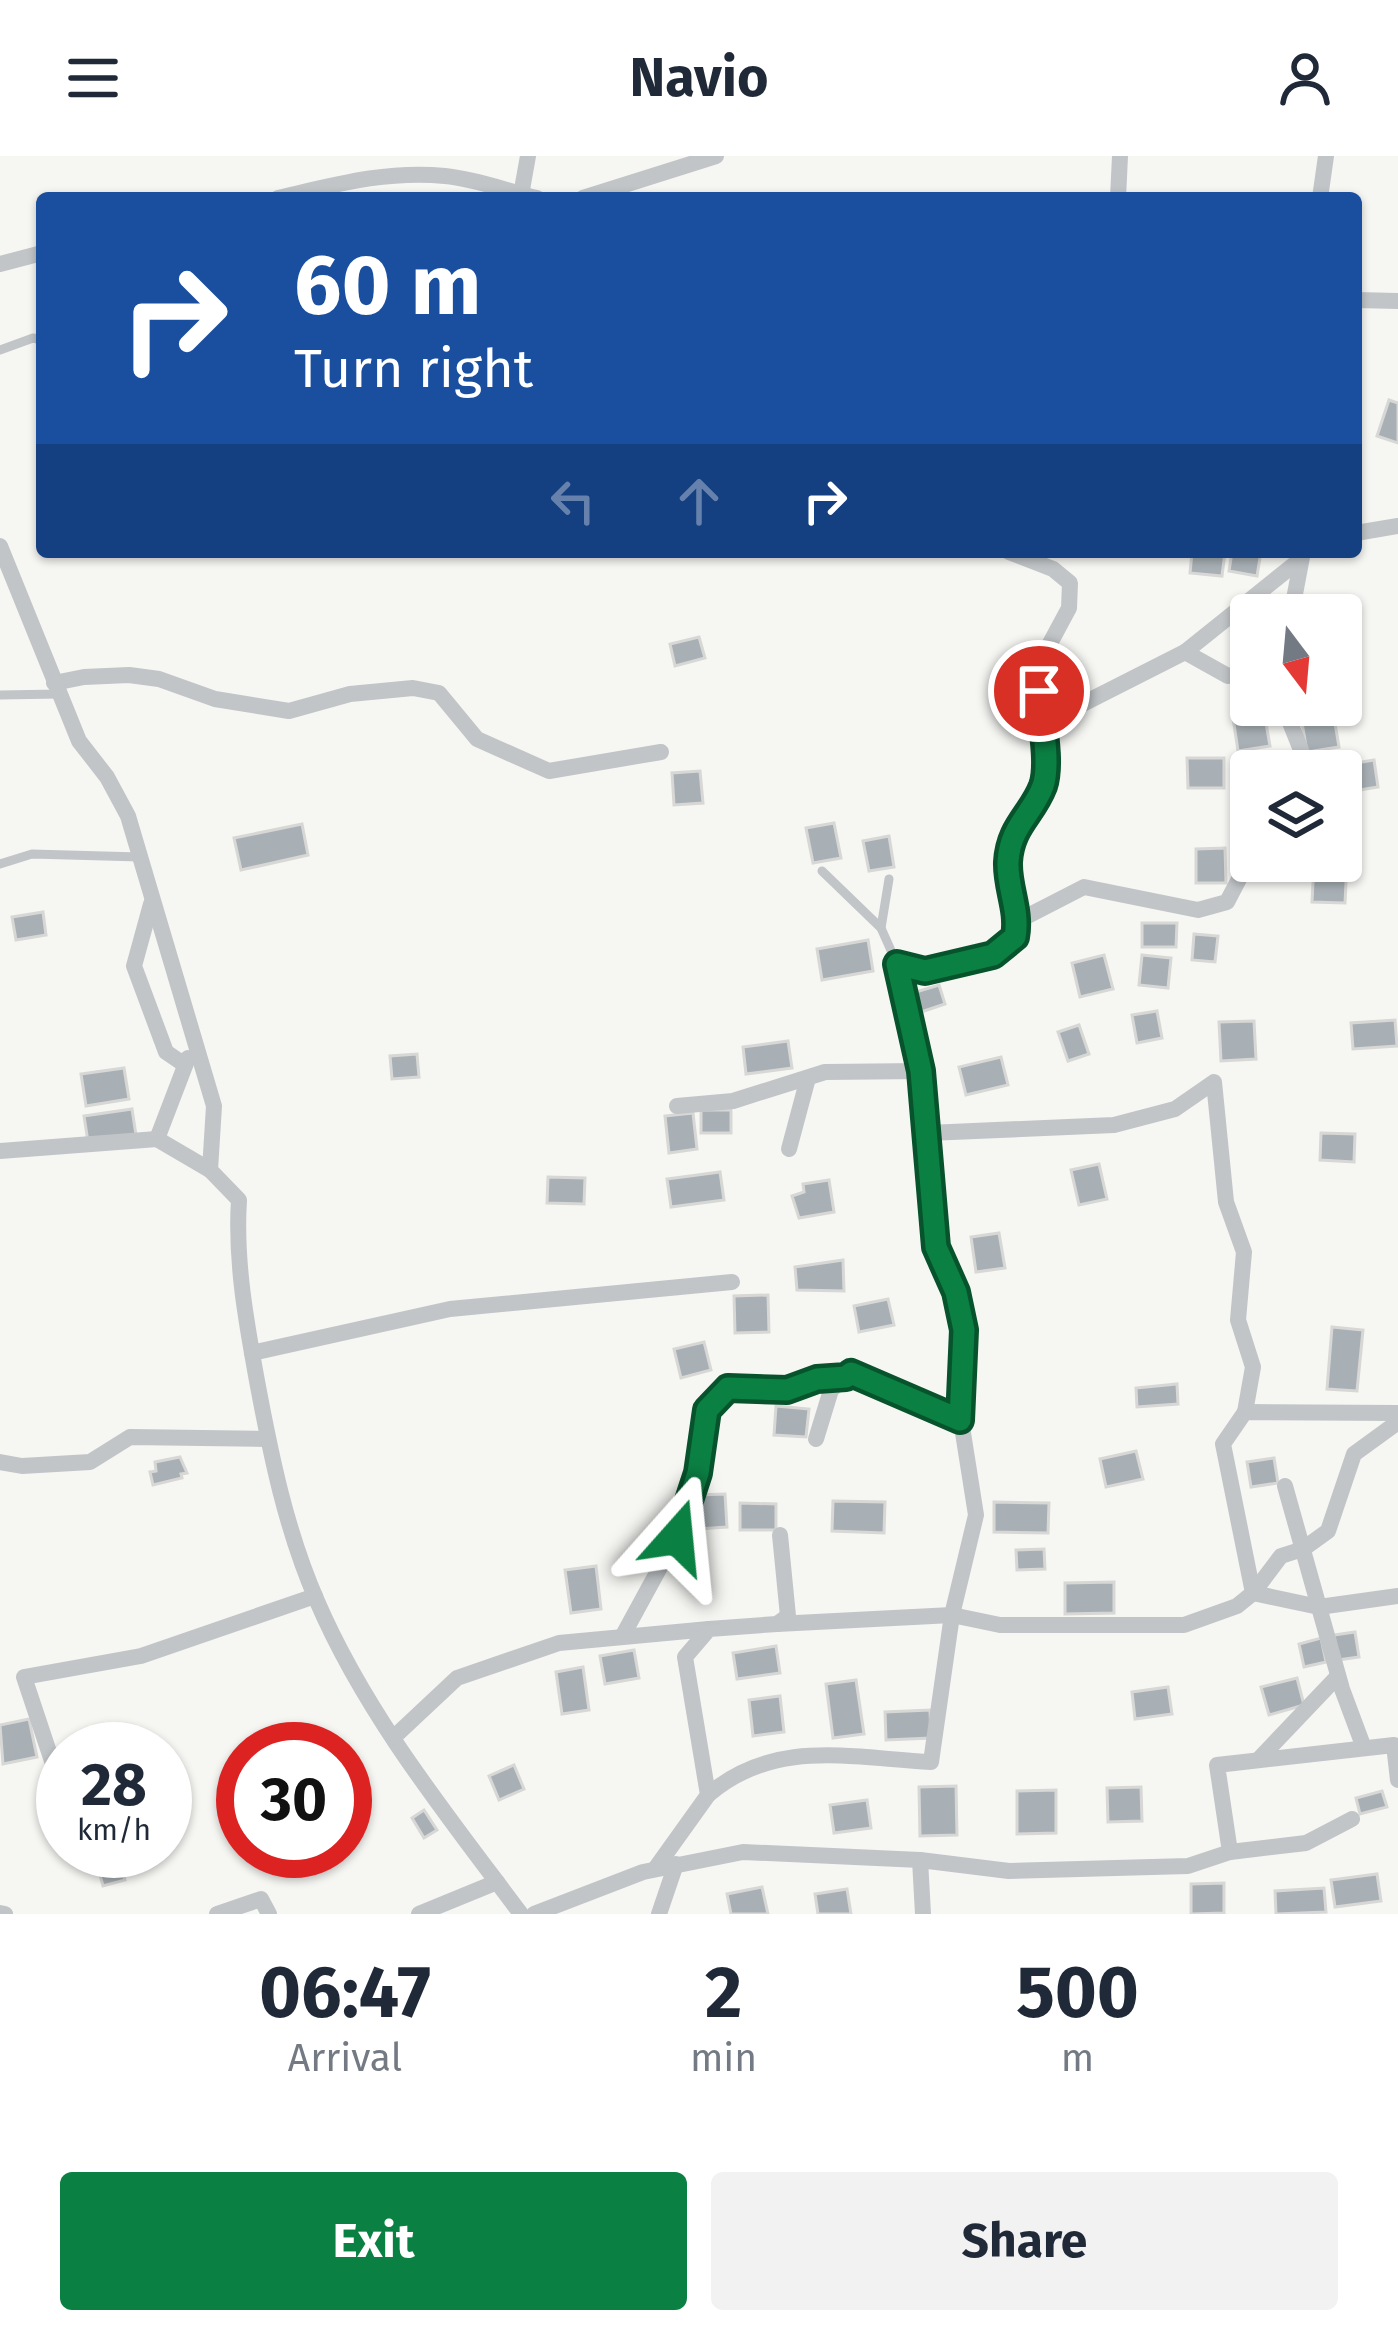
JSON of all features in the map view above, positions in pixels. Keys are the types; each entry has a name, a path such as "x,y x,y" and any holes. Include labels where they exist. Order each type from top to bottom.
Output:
{"street":[{"path":"528,156 529,192"},
{"path":"602,192 716,156"},
{"path":"1118,192 1120,156"},
{"path":"1321,192 1327,156"},
{"path":"302,192 363,177 404,175 449,176 513,192"},
{"path":"0,264 36,255"},
{"path":"1362,300 1398,301"},
{"path":"1362,532 1398,526"},
{"path":"0,546 79,741 107,776 128,816 214,1106 211,1169"},
{"path":"655,1869 708,1795 732,1774 788,1754 931,1762 952,1616 976,1515 960,1420 964,1330 956,1292 936,1247 921,1071 897,964 925,971 993,955 1015,937 1018,921 1007,867 1015,827 1041,792 1048,768 1033,674 1070,608 1070,583 1053,569 1025,558"},
{"path":"1041,725 1185,652 1300,558"},
{"path":"1296,594 1303,558"},
{"path":"1185,652 1230,675"},
{"path":"57,688 84,677 129,675 159,679 215,699 289,711 350,694 412,688 439,693 477,739 549,770 661,752"},
{"path":"1018,921 1084,887 1198,910 1227,902 1237,882"},
{"path":"153,899 134,966 166,1052 185,1066"},
{"path":"157,1139 194,1041"},
{"path":"677,1106 734,1101 825,1072 921,1071"},
{"path":"789,1149 808,1078"},
{"path":"928,1132 1114,1124 1175,1109 1214,1082 1226,1202 1244,1252 1238,1320 1253,1367 1245,1412 1223,1444 1253,1593"},
{"path":"0,1151 157,1139 211,1169 239,1199 236,1242 268,1439 280,1498 315,1596 393,1738 521,1914"},
{"path":"252,1353 450,1309 732,1282"},
{"path":"817,1439 831,1390 851,1373 960,1420"},
{"path":"622,1637 677,1537 698,1473 707,1410 728,1388 787,1390 817,1379 846,1377"},
{"path":"1245,1412 1398,1418"},
{"path":"393,1738 457,1678 559,1643 709,1628 952,1616 1000,1624 1184,1625 1237,1606 1281,1556 1304,1549 1328,1531 1354,1454 1398,1418"},
{"path":"0,1462 22,1466 90,1462 130,1437 268,1439"},
{"path":"1285,1486 1338,1676 1364,1748"},
{"path":"777,1624 788,1616 790,1601 780,1535"},
{"path":"1253,1593 1319,1607 1398,1595"},
{"path":"38,1722 23,1677 141,1656 315,1596"},
{"path":"708,1795 685,1657 709,1628"},
{"path":"1259,1760 1338,1676"},
{"path":"1230,1852 1217,1765 1396,1744 1398,1780"},
{"path":"535,1914 655,1869 770,1852 920,1860 994,1870 1167,1867 1230,1852 1306,1843 1352,1819"},
{"path":"659,1914 680,1863 681,1831"},
{"path":"920,1860 923,1914"},
{"path":"419,1914 497,1882"},
{"path":"217,1914 261,1899 269,1914"}],"lane":[{"path":"0,350 36,339"},
{"path":"0,695 57,688"},
{"path":"0,864 32,854 140,857"},
{"path":"822,871 881,928 897,964"},
{"path":"881,928 889,879"}],"building":[{"path":"1389,400 1398,403 1398,443 1377,436"},
{"path":"1191,558 1224,558 1222,576 1190,573"},
{"path":"1231,558 1260,558 1257,576 1229,571"},
{"path":"699,637 705,658 675,666 670,644"},
{"path":"1234,726 1266,726 1270,746 1238,750"},
{"path":"1303,726 1336,726 1339,747 1307,750"},
{"path":"1187,758 1224,758 1224,788 1188,788"},
{"path":"1374,760 1378,787 1362,790 1362,762"},
{"path":"700,771 703,803 674,805 672,773"},
{"path":"834,823 841,858 813,863 806,828"},
{"path":"302,824 308,855 241,870 234,838"},
{"path":"889,836 894,867 869,871 863,841"},
{"path":"1225,848 1226,883 1196,883 1196,849"},
{"path":"1313,882 1346,882 1345,903 1312,902"},
{"path":"43,912 46,935 16,940 12,917"},
{"path":"1142,923 1177,923 1176,947 1142,947"},
{"path":"1194,934 1218,936 1215,962 1192,960"},
{"path":"868,940 873,971 822,980 817,949"},
{"path":"1104,955 1113,989 1080,997 1072,963"},
{"path":"1142,955 1171,958 1168,988 1139,985"},
{"path":"939,985 945,1004 915,1014 909,994"},
{"path":"1157,1011 1162,1038 1137,1043 1132,1015"},
{"path":"1395,1020 1397,1046 1353,1049 1351,1023"},
{"path":"1254,1021 1256,1059 1221,1061 1219,1022"},
{"path":"1079,1025 1089,1054 1068,1061 1058,1032"},
{"path":"788,1041 792,1068 746,1074 743,1047"},
{"path":"417,1054 419,1077 392,1079 390,1056"},
{"path":"1001,1057 1008,1085 966,1095 959,1067"},
{"path":"124,1068 129,1099 86,1106 81,1074"},
{"path":"132,1109 136,1135 88,1142 84,1116"},
{"path":"701,1110 731,1110 731,1133 701,1133"},
{"path":"693,1113 697,1149 669,1153 665,1116"},
{"path":"1321,1133 1355,1134 1354,1162 1320,1160"},
{"path":"1099,1164 1107,1199 1079,1205 1071,1170"},
{"path":"720,1172 724,1200 671,1207 667,1179"},
{"path":"548,1177 585,1178 584,1204 547,1203"},
{"path":"829,1180 834,1212 799,1218 792,1196 804,1192 803,1184"},
{"path":"999,1233 1005,1268 976,1272 971,1237"},
{"path":"843,1260 844,1291 797,1290 795,1267"},
{"path":"768,1295 769,1332 735,1333 734,1296"},
{"path":"888,1299 894,1325 859,1332 854,1306"},
{"path":"1332,1327 1363,1330 1357,1391 1327,1389"},
{"path":"704,1342 711,1370 681,1378 674,1349"},
{"path":"1177,1384 1178,1404 1137,1407 1136,1388"},
{"path":"776,1406 809,1409 806,1437 774,1435"},
{"path":"1136,1451 1143,1479 1106,1487 1100,1459"},
{"path":"180,1457 187,1473 153,1485 150,1472 156,1471 155,1462"},
{"path":"1274,1458 1278,1483 1251,1487 1247,1462"},
{"path":"725,1494 727,1527 698,1529 696,1495"},
{"path":"833,1501 885,1502 884,1533 832,1531"},
{"path":"994,1502 1049,1503 1048,1533 994,1532"},
{"path":"740,1503 776,1504 776,1530 740,1530"},
{"path":"1044,1549 1045,1569 1017,1570 1016,1550"},
{"path":"596,1566 601,1609 571,1613 565,1570"},
{"path":"1114,1582 1114,1613 1065,1614 1065,1583"},
{"path":"1355,1632 1359,1657 1338,1660 1334,1635"},
{"path":"1321,1638 1326,1662 1304,1667 1299,1644"},
{"path":"776,1646 780,1673 737,1679 733,1653"},
{"path":"634,1650 639,1678 605,1684 600,1656"},
{"path":"583,1667 589,1710 562,1714 556,1672"},
{"path":"1297,1678 1304,1705 1269,1715 1261,1687"},
{"path":"856,1680 864,1734 833,1738 826,1684"},
{"path":"1168,1687 1172,1714 1135,1719 1132,1692"},
{"path":"780,1696 784,1732 753,1736 749,1700"},
{"path":"930,1710 931,1738 886,1740 885,1712"},
{"path":"29,1719 36,1757 3,1764 0,1725"},
{"path":"514,1765 524,1789 499,1800 489,1776"},
{"path":"956,1786 957,1835 920,1836 919,1787"},
{"path":"1141,1787 1142,1821 1108,1822 1107,1788"},
{"path":"1056,1790 1056,1833 1017,1834 1017,1791"},
{"path":"1382,1791 1387,1807 1360,1814 1356,1798"},
{"path":"867,1800 871,1828 834,1833 830,1805"},
{"path":"424,1810 437,1830 424,1838 412,1818"},
{"path":"1377,1874 1381,1901 1335,1907 1331,1880"},
{"path":"101,1878 124,1878 125,1880 103,1886"},
{"path":"1224,1883 1224,1913 1191,1914 1191,1884"},
{"path":"762,1887 768,1914 731,1914 727,1894"},
{"path":"1324,1888 1326,1912 1276,1914 1275,1891"},
{"path":"847,1889 851,1914 818,1914 815,1894"}],"route":[{"path":"677,1537 698,1473 707,1410 728,1388 787,1390 851,1373 960,1420 964,1330 956,1292 936,1247 921,1071 897,964 925,971 993,955 1015,937 1018,916 1007,867 1010,846 1015,827 1041,792 1048,768 1039,691"}]}
